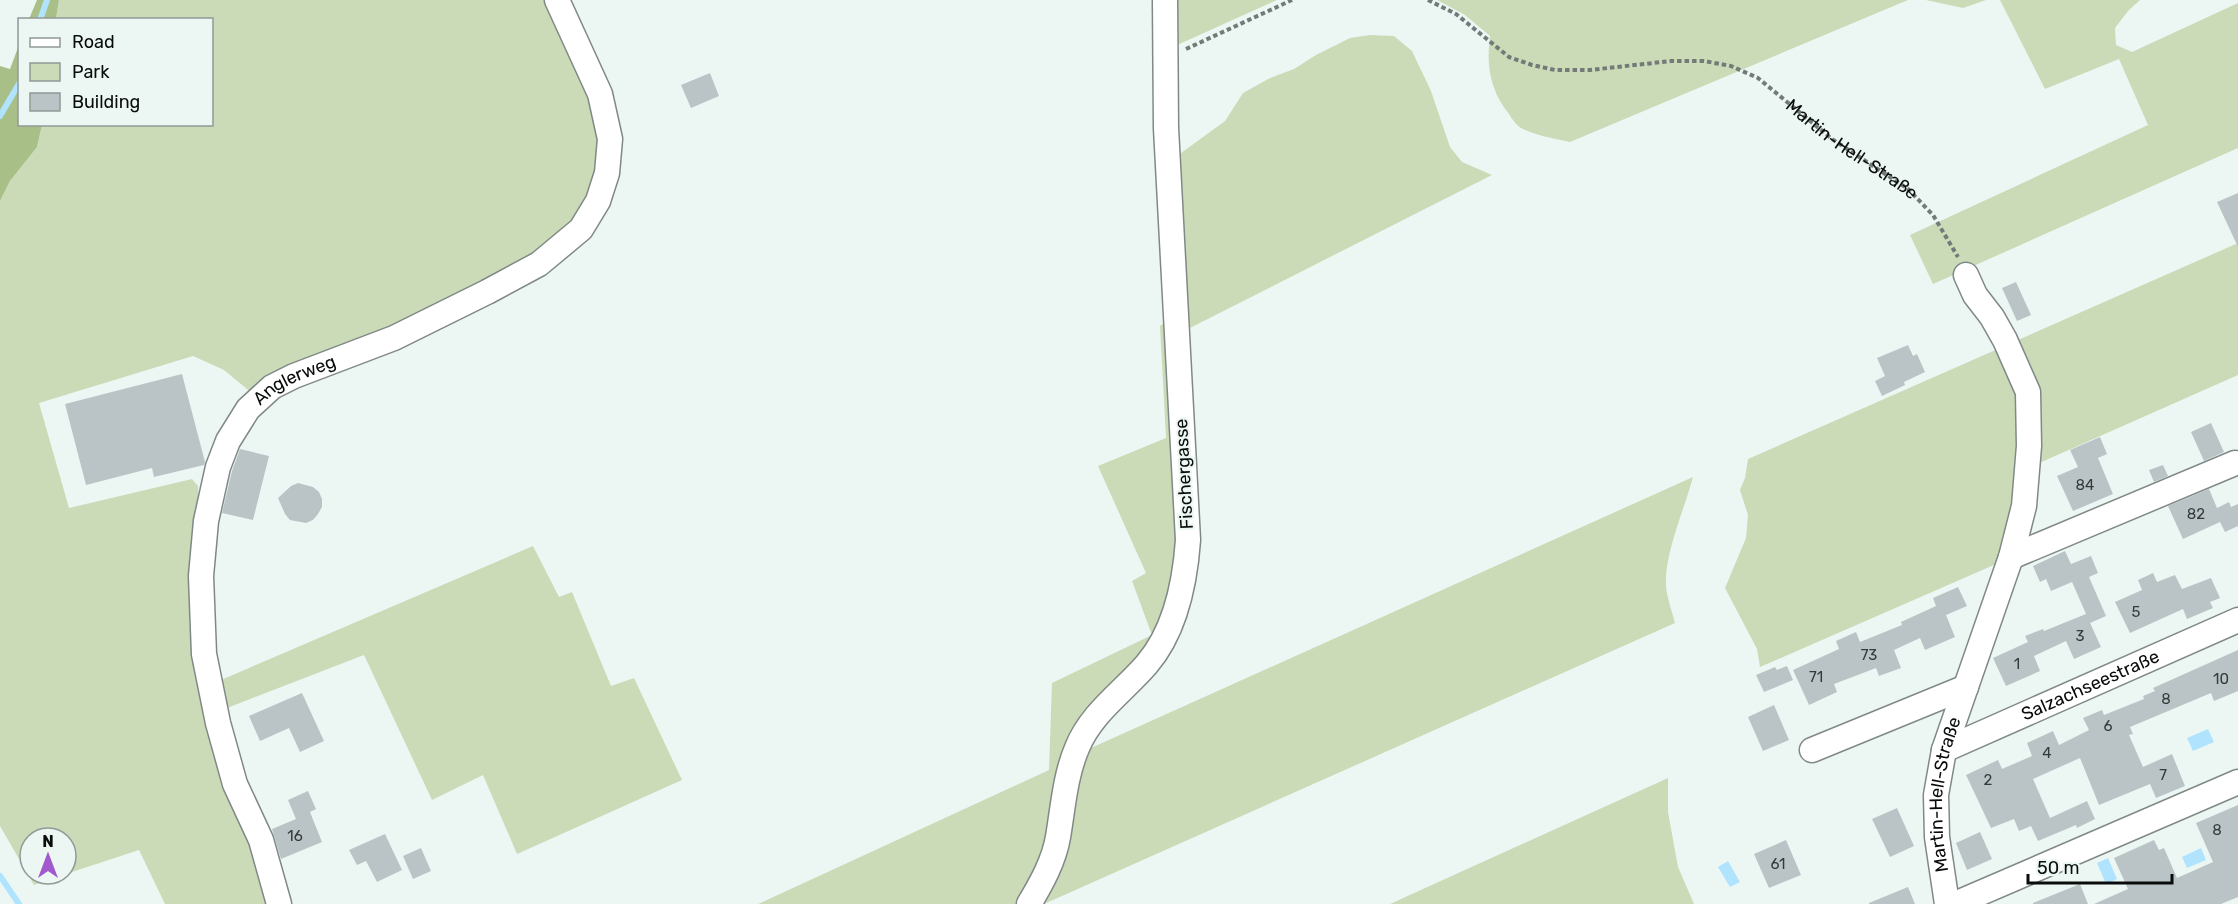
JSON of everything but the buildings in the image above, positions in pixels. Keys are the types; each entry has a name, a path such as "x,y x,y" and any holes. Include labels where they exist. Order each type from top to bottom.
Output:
{"street":[{"name":"Anglerweg","path":"279,904 261,840 235,784 218,723 204,654 201,576 206,521 218,467 228,441 248,409 272,387 294,376 394,338 487,292 539,264 581,229 598,201 607,173 610,139 600,94 557,0"},
{"name":"Fischergasse","path":"1029,904 1043,880 1055,850 1063,801 1077,748 1099,712 1148,663 1164,640 1182,592 1186,568 1188,540 1165,103 1167,59 1164,17 1166,0"},
{"name":"Martin-Hell-Straße","path":"1947,904 1937,837 1936,795 1944,750 2011,557 2024,506 2029,446 2028,392 2005,340 1992,317 1975,295 1966,275"},
{"path":"2011,557 2235,463"},
{"name":"Salzachseestraße","path":"1944,750 2238,620"},
{"name":"Martin-Hell-Straße","path":"1812,750 1965,687"},
{"path":"1955,904 2238,782"}],"path":[{"path":"1167,59 1292,0"},
{"name":"Martin-Hell-Straße","path":"1428,0 1456,14 1509,57 1532,65 1555,70 1590,70 1671,61 1704,61 1731,66 1758,78 1832,139 1908,189 1933,215 1966,275"}],"green space":[{"path":"37,0 59,0 56,18 29,18"},
{"path":"59,0 553,0 603,120 596,192 553,248 253,394 224,370 193,356 39,403 69,508 192,479 198,486 214,683 533,546 559,597 572,592 611,686 634,678 682,780 517,854 483,775 432,800 364,655 222,710 273,904 165,904 139,850 78,870 78,826 18,826 18,857 0,826 0,201 10,181 37,147 42,126 213,126 213,18 56,18"},
{"path":"1174,0 1277,0 1175,46"},
{"path":"1437,0 1908,0 1570,142 1533,133 1516,124 1497,96 1491,77 1490,36 1465,15"},
{"path":"1926,0 1986,0 1963,8"},
{"path":"2000,0 2140,0 2115,28 2116,45 2132,52 2238,3 2238,148 1933,284 1910,235 2148,125 2119,59 2045,89"},
{"path":"1370,35 1394,36 1412,51 1431,91 1450,147 1462,162 1492,175 1184,331 1177,156 1225,121 1243,93 1270,78 1294,69 1350,38"},
{"path":"18,48 18,126 42,126 37,147 10,181 0,201 0,66 10,69"},
{"path":"2238,243 2238,375 2037,464 2003,561 1760,667 1757,649 1725,588 1746,538 1748,515 1740,490 1745,478 1748,459"},
{"path":"1169,319 1181,554 1165,618 1082,752 1693,477 1666,573 1668,600 1675,623 1044,904 758,904 1049,770 1052,683 1152,635 1132,581 1146,573 1098,466 1166,438 1160,326"},
{"path":"1668,778 1668,812 1678,867 1694,904 1390,904"}],"water":[{"path":"2208,729 2214,742 2193,751 2187,738"},
{"path":"2201,848 2206,860 2187,868 2182,857"},
{"path":"2108,858 2117,879 2106,884 2097,863"},
{"path":"1728,861 1740,882 1730,887 1718,867"}],"waterway":[{"path":"41,18 47,0"},
{"path":"0,116 18,85"},
{"path":"0,876 19,904"}]}
